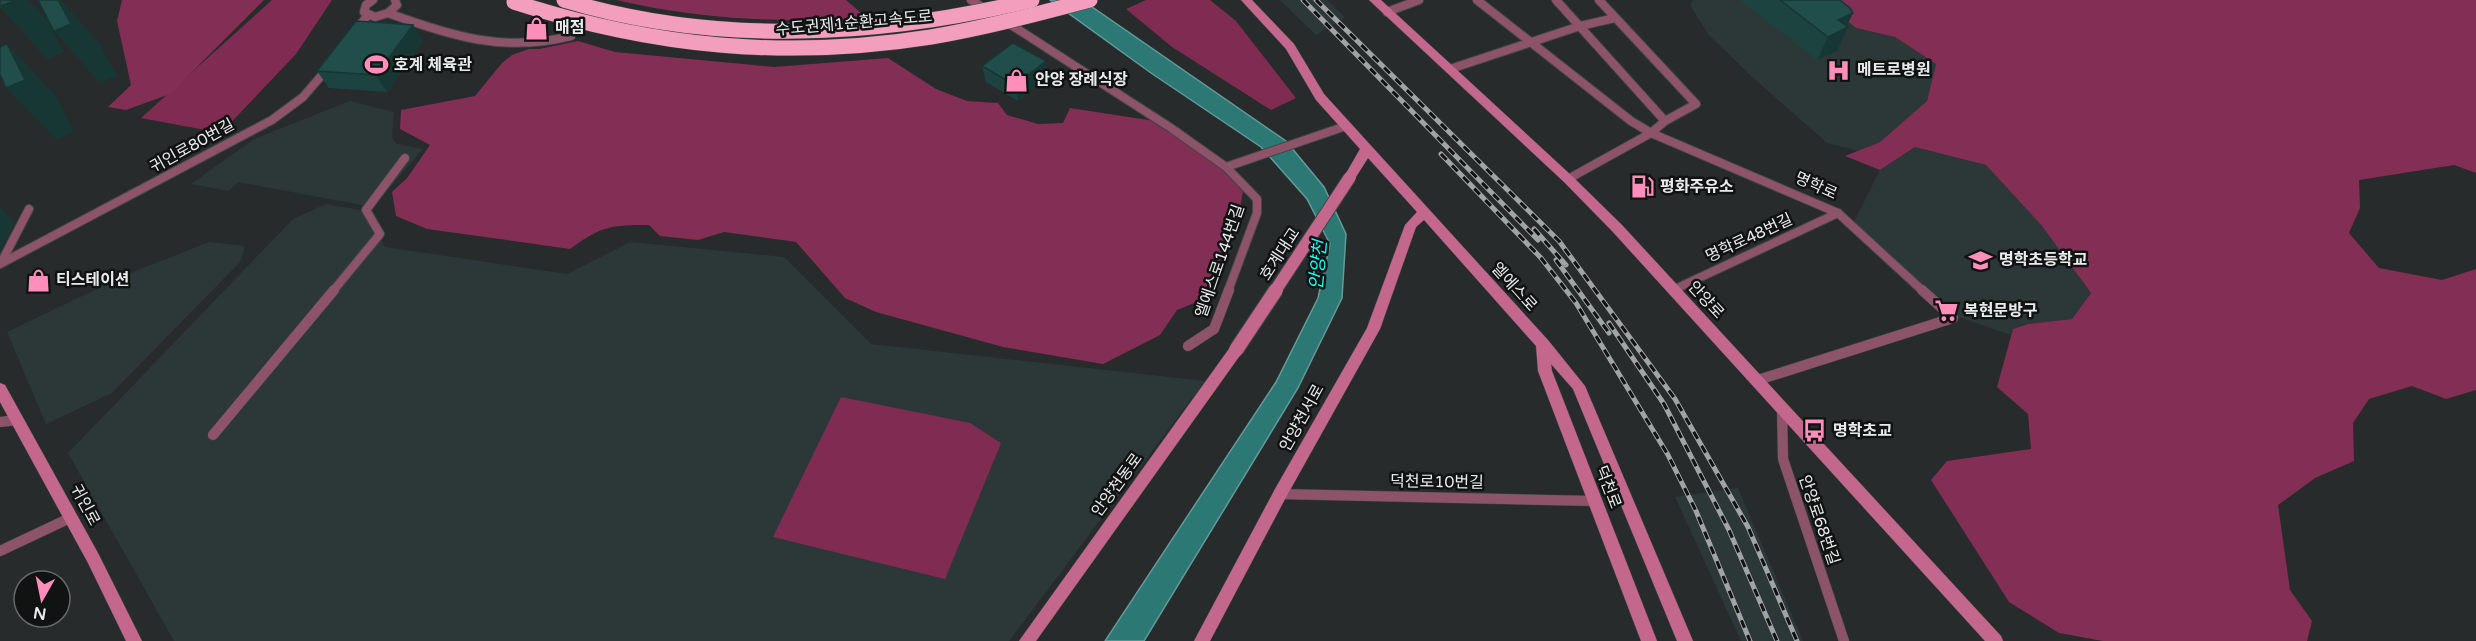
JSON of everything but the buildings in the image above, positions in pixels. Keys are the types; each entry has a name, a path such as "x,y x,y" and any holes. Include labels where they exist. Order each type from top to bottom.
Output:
{"highway":[{"name":"수도권제1순환고속도로","path":"564,0 618,15 704,27 758,32 812,32 916,24 993,10 1032,0"},
{"name":"수도권제1순환고속도로","path":"514,2 594,27 646,38 785,49 929,37 1016,20 1090,0"}],"street":[{"path":"370,1 364,10 368,15 379,16 395,8 395,0"},
{"name":"엘에스로144번길","path":"971,0 1171,128 1226,167 1257,199 1257,213 1214,329 1188,346"},
{"name":"엘에스로","path":"1246,0 1290,47 1320,97 1544,344 1578,386 1685,641"},
{"name":"안양로","path":"1374,0 1568,179 1758,380 1995,641"},
{"path":"1387,12 1419,0"},
{"name":"명학로","path":"1477,0 1631,121 1651,133 1838,213 1953,318 1758,380"},
{"path":"1556,0 1665,121"},
{"path":"1568,179 1651,133 1665,121 1696,104 1599,0"},
{"path":"388,13 422,25 503,43 534,44 571,36"},
{"path":"350,39 368,15"},
{"path":"1450,69 1580,26 1615,18"},
{"name":"귀인로80번길","path":"0,263 149,187 291,108 321,79 332,62"},
{"path":"1226,167 1346,126"},
{"name":"호계대교","path":"1236,350 1366,150"},
{"path":"213,435 380,234 366,210 405,158"},
{"path":"0,263 29,209"},
{"name":"안양천서로","path":"1202,641 1280,494 1373,329 1411,225 1425,212"},
{"name":"명학로48번길","path":"1673,290 1838,213"},
{"name":"덕천로","path":"1544,344 1545,371 1649,641"},
{"name":"안양천동로","path":"1028,641 1236,350"},
{"name":"귀인로","path":"0,388 93,558 134,641"},
{"name":"안양로68번길","path":"1782,407 1783,459 1844,641"},
{"path":"0,422 17,420"},
{"name":"덕천로10번길","path":"1280,494 1594,501"},
{"path":"0,551 70,518"}],"shaded area":[{"path":"122,0 264,0 170,94 126,110 108,107 131,85 117,21"},
{"path":"272,0 332,0 296,54 221,133 141,118"},
{"path":"616,0 846,0 869,20 805,21 710,16"},
{"path":"1146,0 1210,0 1236,21 1296,98 1271,110 1172,47 1126,9"},
{"path":"1280,0 1327,0 1345,17 1316,35"},
{"name":"메트로병원","path":"1693,0 1821,0 1856,28 1895,37 1936,64 1927,101 1880,142 1858,151 1827,143 1751,76 1708,34 1690,5"},
{"path":"1821,0 2476,0 2476,173 2454,165 2359,180 2360,208 2349,233 2379,268 2442,280 2476,269 2476,390 2446,399 2412,386 2369,399 2353,423 2354,461 2315,478 2278,505 2290,590 2312,621 2307,641 2103,641 2059,633 2009,602 1931,480 1947,461 2031,449 2028,414 1997,387 2013,329 2028,324 2072,319 2091,293 2042,226 1986,165 1915,147 1880,170 1845,156 1880,142 1927,101 1936,64 1895,37 1856,28"},
{"path":"578,41 615,52 774,67 888,58 936,89 967,101 998,103 1007,115 1038,124 1063,123 1070,108 1161,122 1245,180 1236,230 1199,301 1177,310 1160,335 1103,364 1003,347 876,312 845,298 796,242 724,232 698,240 660,236 649,225 636,225 607,228 570,249 427,229 396,216 392,192 407,178 430,145 400,129 401,110 475,96 502,63 512,55 529,49"},
{"path":"350,101 394,112 392,138 397,144 423,149 373,207 238,182 229,191 191,184 254,139"},
{"name":"명학초등학교","path":"1915,147 1986,165 2042,226 2091,293 2072,319 2028,324 2013,329 2011,335 1956,316 1854,222 1880,170"},
{"path":"326,204 366,211 385,247 567,274 630,242 784,257 871,344 1205,381 1009,641 174,641 68,453 293,219"},
{"path":"209,242 245,246 240,262 112,393 46,424 7,332 128,274"},
{"path":"841,397 970,423 1001,443 945,579 773,537"},
{"path":"1738,488 1803,641 1741,641 1675,497"}],"water":[{"path":"1050,0 1082,0 1286,141 1324,187 1346,234 1342,298 1298,388 1144,641 1105,641 1276,382 1318,298 1330,244 1307,199 1261,147 1151,73"}],"railway":[{"path":"1303,0 1538,240"},
{"path":"1316,0 1559,241 1675,399 1748,527 1797,641"},
{"path":"1441,154 1541,258 1576,303 1668,455 1696,511 1750,641"},
{"path":"1534,229 1566,265"},
{"path":"1556,260 1609,333"},
{"path":"1609,323 1664,404 1729,530 1777,641"}],"place":[{"name":"매점","path":"537,28"},
{"name":"호계 체육관","path":"376,65"},
{"name":"메트로병원","path":"1839,70"},
{"name":"안양 장례식장","path":"1017,80"},
{"name":"평화주유소","path":"1642,187"},
{"name":"명학초등학교","path":"1981,260"},
{"name":"티스테이션","path":"38,280"},
{"name":"복현문방구","path":"1946,311"},
{"name":"명학초교","path":"1815,431"}],"water label":[{"name":"안양천","path":"1318,265"}]}
